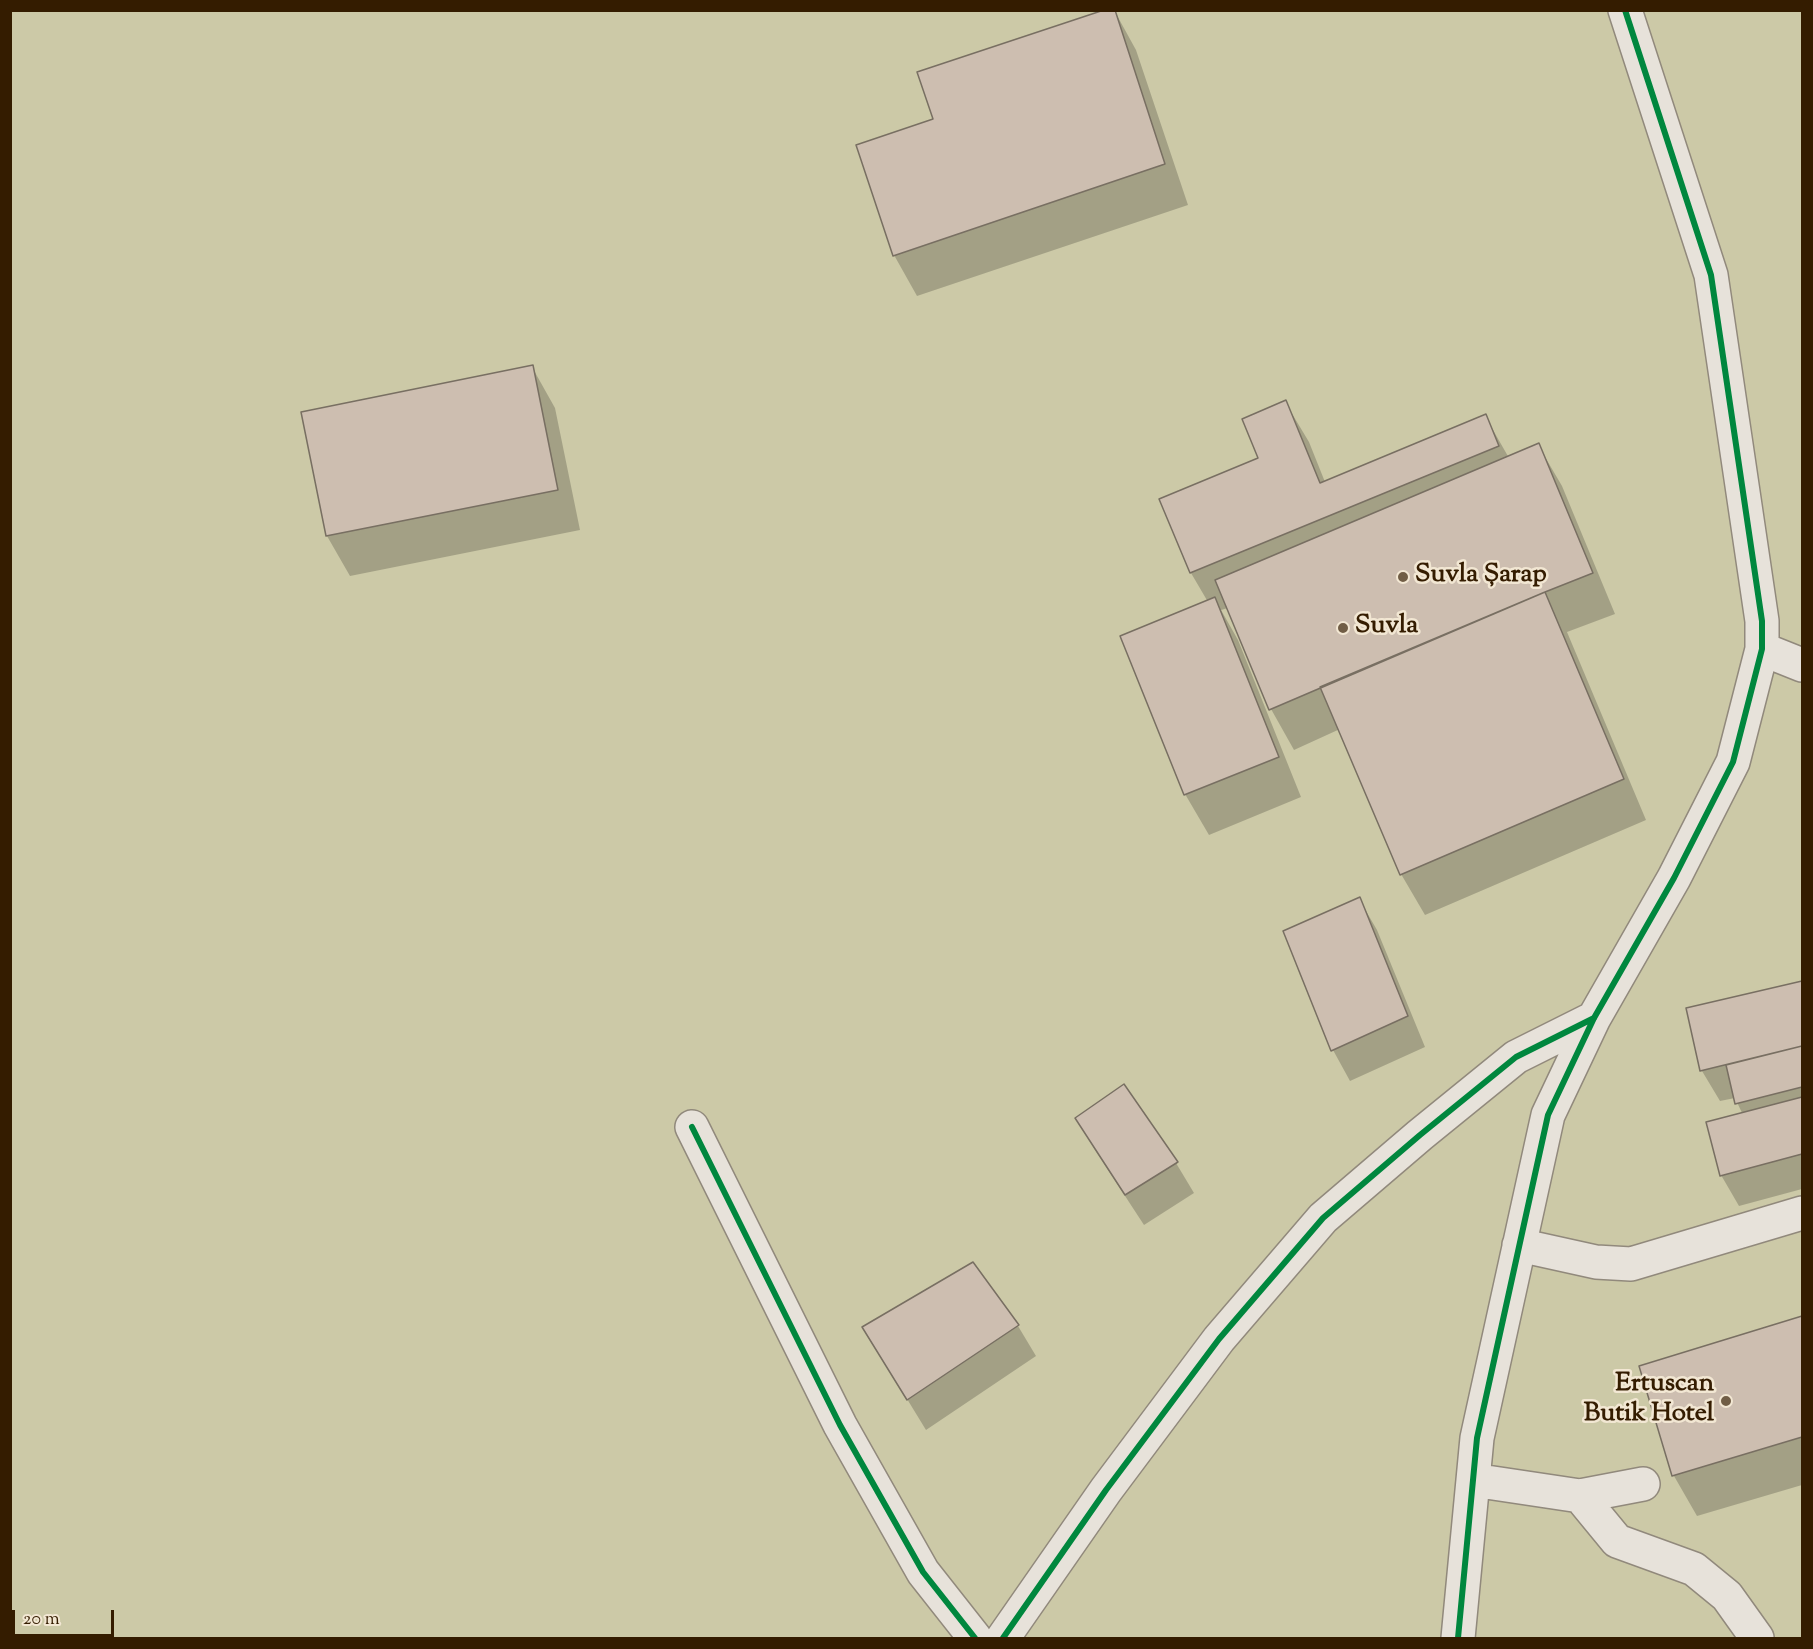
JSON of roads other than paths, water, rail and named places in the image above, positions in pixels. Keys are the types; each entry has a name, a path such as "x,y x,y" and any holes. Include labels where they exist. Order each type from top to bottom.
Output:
{"street":[{"path":"1458,1638 1477,1438 1548,1115 1594,1018 1674,878 1732,762 1762,649 1762,621 1711,275 1625,10"},
{"path":"1762,649 1803,665"},
{"path":"1003,1638 1106,1490 1219,1339 1323,1218 1516,1057 1594,1018"},
{"path":"692,1127 840,1425 923,1572 975,1638"},
{"path":"1519,1245 1596,1262 1631,1264 1803,1213"},
{"path":"1473,1480 1580,1497 1643,1484"},
{"path":"1580,1497 1617,1541 1694,1569 1727,1596 1757,1638"}],"place":[{"name":"Suvla Şarap","path":"1403,577"},
{"name":"Suvla","path":"1343,628"},
{"name":"Ertuscan Butik Hotel","path":"1726,1401"}]}
